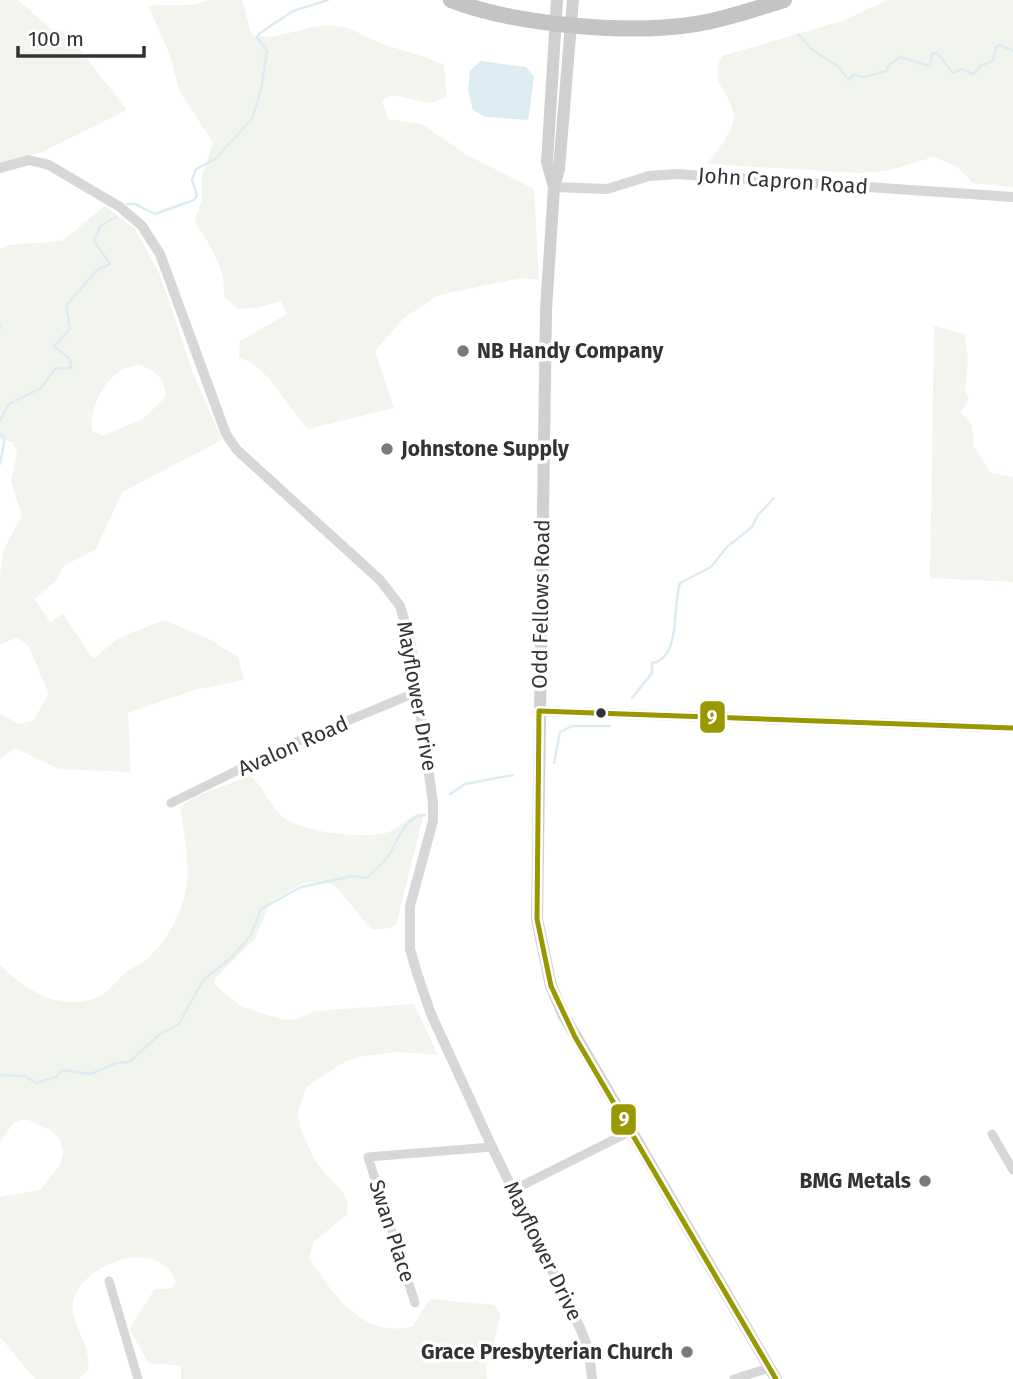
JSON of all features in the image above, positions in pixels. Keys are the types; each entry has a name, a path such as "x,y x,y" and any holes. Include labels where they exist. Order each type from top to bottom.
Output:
{"highway":[{"path":"451,0 492,12 564,24 675,27 722,19 784,0"}],"main road":[{"name":"Odd Fellows Road","path":"557,0 564,24 559,169 554,187 546,310 537,919 543,957 564,1016 772,1374"},
{"name":"Odd Fellows Road","path":"564,24 573,0"}],"street":[{"name":"Mayflower Drive","path":"0,168 29,160 50,165 120,207 154,241 226,434 254,469 393,595 406,623 432,783 433,821 410,906 410,950 431,1014 492,1147 581,1329 589,1351 592,1379"},
{"name":"John Capron Road","path":"554,187 607,189 649,176 677,174 1013,197"},
{"name":"Avalon Road","path":"171,803 289,746 417,692"},
{"path":"539,711 1013,728"},
{"path":"513,1190 631,1131"},
{"path":"992,1134 1013,1170"},
{"name":"Swan Place","path":"415,1303 368,1157 492,1147"},
{"path":"109,1280 138,1379"},
{"path":"734,1379 772,1374"}],"shaded area":[{"path":"0,0 18,0 51,29 66,32 127,110 40,153 0,163"},
{"path":"208,0 242,0 252,36 274,36 326,25 343,27 382,44 444,65 447,97 430,103 391,95 382,101 388,119 422,124 465,154 534,189 539,280 522,278 439,295 404,318 375,351 394,408 308,429 269,379 239,357 240,341 287,314 281,301 257,308 238,309 224,297 220,266 194,221 202,200 202,176 213,143 179,90 170,55 148,6 187,5"},
{"path":"888,0 1013,0 1013,187 973,183 956,166 934,157 886,171 859,173 707,164 726,138 733,122 731,105 717,75 722,56 842,21"},
{"path":"480,61 526,67 534,77 528,120 485,117 473,110 468,90 470,71"},
{"path":"105,206 135,229 160,275 192,371 222,440 122,492 96,549 64,566 55,582 34,599 50,622 63,614 93,659 118,639 163,620 207,638 238,657 244,680 194,690 128,713 131,772 59,769 15,748 0,759 0,713 18,724 33,721 49,694 28,645 17,637 0,645 0,575 4,549 22,516 11,482 17,454 13,442 0,439 0,249 9,245 62,241","holes":["129,367 145,367 162,380 166,397 143,419 102,436 92,430 98,398 111,379"]},
{"path":"934,326 965,334 968,360 965,391 969,398 961,412 972,426 974,446 991,473 1013,477 1013,582 930,578"},
{"path":"250,776 284,818 320,831 353,835 381,834 391,831 419,813 423,817 396,925 372,930 335,886 323,881 303,883 270,902 255,939 215,978 214,984 242,1007 285,1020 298,1019 315,1011 414,1004 438,1055 396,1052 364,1056 346,1061 306,1087 298,1112 301,1131 317,1164 343,1192 348,1203 347,1215 314,1241 309,1258 328,1286 351,1311 379,1326 395,1329 413,1326 430,1299 494,1305 501,1315 486,1368 487,1379 181,1379 181,1366 149,1363 129,1329 154,1290 172,1288 176,1283 168,1269 156,1260 141,1257 124,1259 93,1273 74,1298 74,1315 88,1360 88,1370 79,1379 35,1379 0,1337 0,1197 40,1190 60,1165 63,1152 60,1140 51,1130 26,1119 14,1122 0,1142 0,965 35,992 63,1002 92,999 106,992 122,975 155,951 177,917 186,888 187,868 180,807 196,796"}],"waterway":[{"path":"127,204 135,204 155,214 194,200 197,195 192,180 196,169 215,159 252,119 261,90 267,51 257,37 293,11 328,0"},
{"path":"798,34 811,49 838,66 849,80 853,75 863,77 887,71 888,66 900,57 930,66 932,54 937,53 953,73 962,69 973,74 982,65 993,61 996,47 1000,45 1013,51"},
{"path":"0,421 9,404 41,388 55,369 71,368 70,359 54,346 70,329 66,306 97,270 110,264 94,241 100,226 116,217"},
{"path":"0,324 0,329"},
{"path":"0,434 5,438 0,464"},
{"path":"632,698 652,673 652,663 661,659 668,651 672,641 680,583 711,567 727,547 752,527 758,515 774,498"},
{"path":"554,763 560,732 572,726 610,726"},
{"path":"450,794 465,784 513,775"},
{"path":"0,1075 25,1076 36,1083 56,1077 62,1070 91,1074 116,1063 129,1062 160,1034 179,1024 203,980 232,957 251,935 261,909 301,887 353,876 367,878 387,858 406,825 425,815"}],"transit line":[{"name":"9","path":"776,1379 575,1037 551,986 537,919 539,711 1013,728"}],"place":[{"name":"NB Handy Company","path":"463,351"},
{"name":"Johnstone Supply","path":"387,449"},
{"name":"BMG Metals","path":"925,1181"},
{"name":"Grace Presbyterian Church","path":"687,1352"}]}
